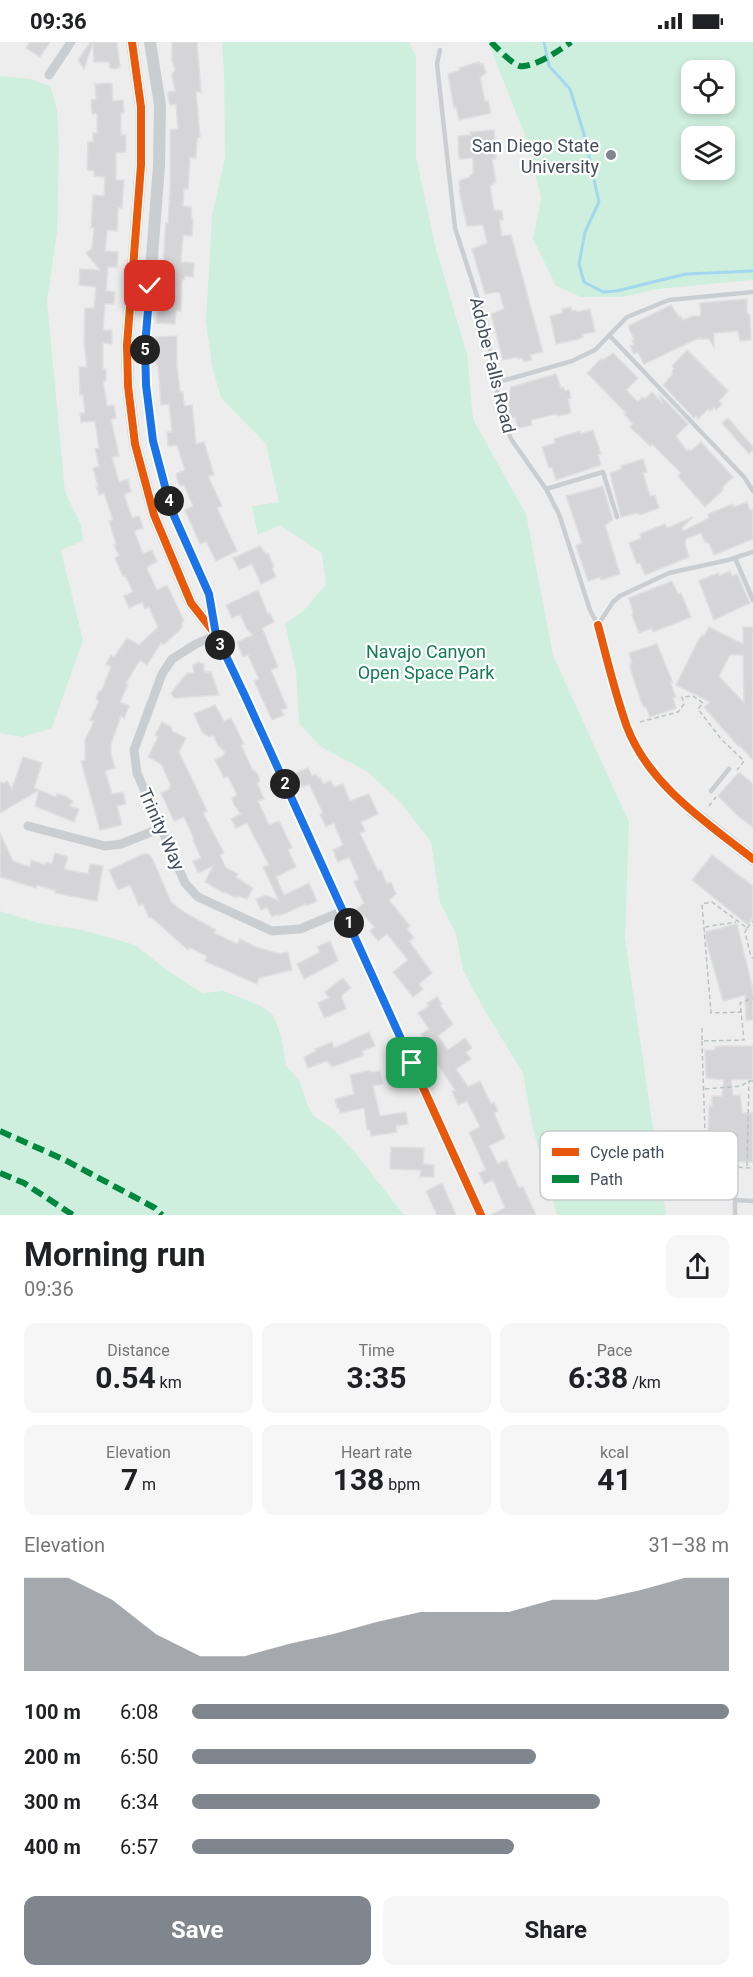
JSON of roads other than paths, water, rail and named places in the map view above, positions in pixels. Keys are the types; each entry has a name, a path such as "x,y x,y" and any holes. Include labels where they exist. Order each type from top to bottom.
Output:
{"street":[{"path":"49,75 71,42"},
{"path":"132,42 141,106 141,165 126,345 135,444 154,515 191,603 216,635 481,1215"},
{"path":"150,42 160,105 159,166 145,346 146,385 153,441 171,509 209,594 216,635"},
{"name":"Adobe Falls Road","path":"598,625 628,728 646,763 692,811 753,859"},
{"name":"Trinity Way","path":"216,635 195,644 172,659 162,674 134,750 137,773 185,883 198,897 273,931 300,929 343,911"},
{"path":"28,826 105,846 121,844 161,828"}],"lane":[{"name":"Adobe Falls Road","path":"440,50 437,64 455,228 486,324 495,383 504,421 511,439 546,489 559,514 590,610 598,625"},
{"path":"495,383 572,361 595,350 627,317 669,300 753,292"},
{"path":"609,335 744,477 753,491"},
{"path":"546,489 603,472 617,517"},
{"path":"598,625 613,602 620,596 669,573 753,552"},
{"path":"735,558 753,600"},
{"path":"711,791 729,770"},
{"path":"735,1215 735,1200 753,1201"}],"waterway":[{"path":"544,42 549,66 570,89 584,134 599,202 585,232 579,264 584,282 603,292 686,274 753,271"}],"place":[{"name":"San Diego State University","path":"611,155"}],"park label":[{"name":"Navajo Canyon Open Space Park","path":"426,661"}]}
